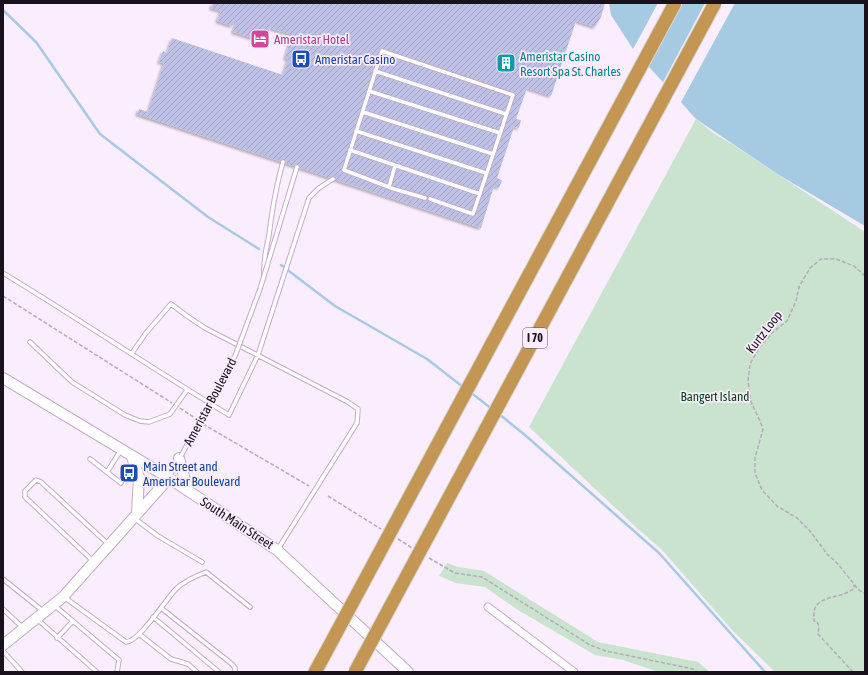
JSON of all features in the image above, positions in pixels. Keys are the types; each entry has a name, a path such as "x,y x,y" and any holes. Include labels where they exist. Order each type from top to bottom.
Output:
{"highway":[{"path":"315,672 674,3"},
{"name":"I 70","path":"355,672 715,3"}],"street":[{"name":"South Main Street","path":"3,378 168,478 277,550 408,672"},
{"path":"132,457 139,477 135,515"},
{"path":"180,457 188,491"},
{"name":"Ameristar Boulevard","path":"3,645 63,597 168,478"},
{"path":"488,607 574,672"}],"lane":[{"path":"425,198 388,187 344,170 382,51 513,95 473,214 430,198"},
{"path":"375,71 506,114"},
{"path":"369,91 500,133"},
{"path":"362,112 493,154"},
{"path":"356,131 486,174"},
{"path":"350,150 480,194"},
{"path":"264,277 263,261 267,248 277,184 284,162"},
{"path":"388,187 395,166"},
{"name":"Ameristar Boulevard","path":"168,478 235,356 264,277 297,167"},
{"path":"3,273 68,312 187,390 229,415 258,355 309,198 319,188 333,179"},
{"path":"132,353 146,332 171,304 205,328 348,402 358,409 357,423 277,550"},
{"path":"30,342 72,382 125,415 140,421 149,422 170,414 187,390"},
{"path":"107,472 121,450"},
{"path":"90,459 121,483"},
{"path":"94,562 25,497 25,491 36,480 41,482 109,545"},
{"path":"135,515 158,536 202,562"},
{"path":"63,597 123,641 128,642 139,634 177,588 194,577 206,572 250,607"},
{"path":"3,579 44,612"},
{"path":"54,604 119,660 117,672"},
{"path":"160,608 232,664 235,668 235,672"},
{"path":"3,609 24,629"},
{"path":"153,617 218,672"},
{"path":"36,619 97,672"},
{"path":"57,638 73,621"},
{"path":"139,634 171,659 188,664 197,672"},
{"path":"3,651 22,672"}],"path":[{"name":"Kurtz Loop","path":"865,276 854,266 836,259 821,259 810,268 799,287 796,301 786,321 759,348 750,364 748,381 751,402 763,429 754,457 755,473 762,490 777,506 797,518 810,531 827,554 865,594"},
{"path":"3,296 200,422 309,486"},
{"path":"328,496 381,530"},
{"path":"395,538 415,550"},
{"path":"428,557 455,573 482,577 590,645 606,651 692,669 697,672"},
{"path":"853,583 854,588 851,592 821,601 816,605 814,612 814,621 817,622 819,626 818,634 853,672"}],"green space":[{"name":"Bangert Island","path":"696,119 713,133 865,232 865,672 775,672 733,631 662,550 529,427"},
{"path":"447,563 458,567 484,571 598,642 698,662 710,672 659,672 623,660 595,655 518,610 485,587 456,583 439,576"}],"water":[{"path":"609,3 865,3 865,226 779,175 696,119 633,49 611,15"}],"pier":[{"path":"658,3 683,3 648,68 632,51"},
{"path":"705,3 735,3 680,104 662,84"}],"building":[{"path":"213,3 605,3 601,17 595,27 576,21 551,96 527,88 516,119 521,120 519,128 514,127 497,178 502,180 499,188 494,186 481,228 137,114 139,109 148,112 164,63 159,62 163,51 167,53 172,38 283,75 288,59 285,58 292,35 270,28 265,42 233,32 236,22 234,22 232,26 217,21 221,11 211,8"}],"waterway":[{"path":"3,10 36,42 100,134 208,217 259,249"},
{"path":"281,265 335,306 427,359 463,387"},
{"path":"470,392 492,409"},
{"path":"499,414 659,553 765,672"}],"place":[{"name":"Ameristar Hotel","path":"260,39"},
{"name":"Ameristar Casino","path":"301,59"},
{"name":"Ameristar Casino Resort Spa St. Charles","path":"506,63"},
{"name":"Main Street and Ameristar Boulevard","path":"129,473"}]}
